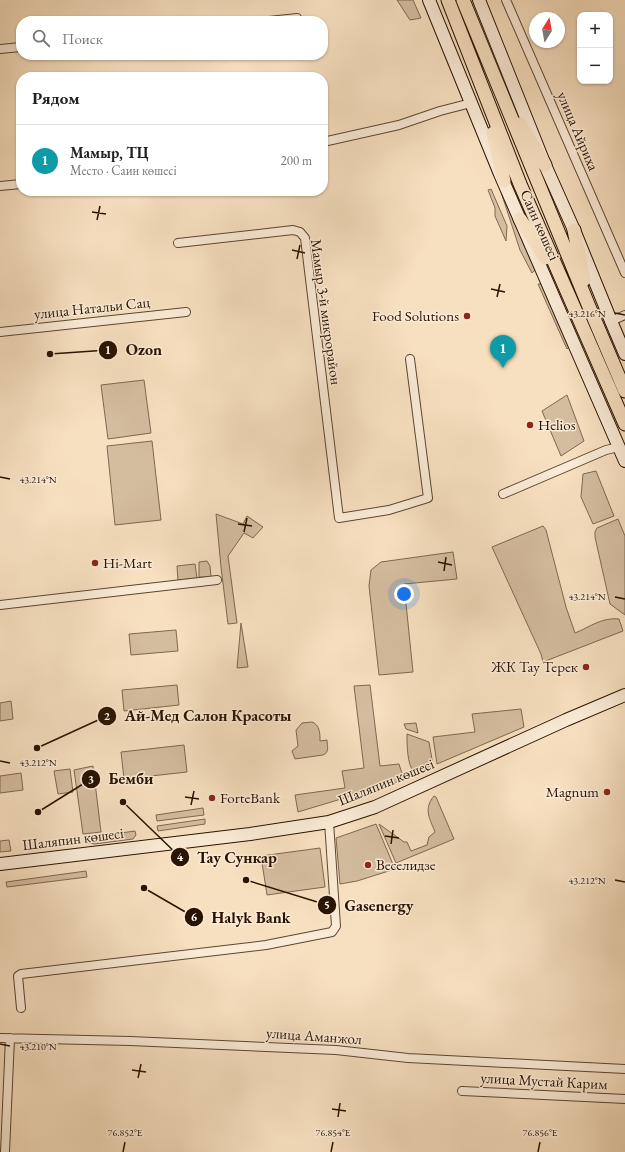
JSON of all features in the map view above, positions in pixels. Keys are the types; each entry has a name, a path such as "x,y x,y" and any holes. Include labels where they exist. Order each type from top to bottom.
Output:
{"main road":[{"name":"Саин көшесі","path":"429,0 520,219 625,461"},
{"name":"Саин көшесі","path":"448,0 520,184 625,424"},
{"name":"Саин көшесі","path":"463,0 625,391"},
{"name":"Саин көшесі","path":"479,0 545,165 574,230 625,354"},
{"path":"499,87 545,165"},
{"path":"483,90 504,181"},
{"path":"520,219 566,288"},
{"path":"574,230 590,309"},
{"name":"Шаляпин көшесі","path":"0,864 250,834 329,822 375,807 561,722 625,695"}],"street":[{"name":"улица Айриха","path":"506,0 625,273"},
{"path":"0,49 16,47"},
{"path":"328,141 400,125 440,111 471,103"},
{"path":"0,186 16,184"},
{"name":"Мамыр 3-й микрорайон","path":"178,243 293,230 300,232 305,238 339,518 388,510 428,498 410,359"},
{"name":"улица Натальи Сац","path":"0,332 186,312"},
{"path":"611,321 625,315"},
{"path":"503,494 606,450 619,447"},
{"path":"0,605 218,580"},
{"path":"21,1008 18,976 21,974 266,945 332,932 336,926 329,822"},
{"name":"улица Аманжол","path":"0,1038 130,1041 320,1050 408,1058 625,1069"},
{"path":"5,1152 10,1038"},
{"name":"улица Мустай Карим","path":"462,1091 625,1099"}],"shaded area":[{"path":"397,0 413,0 421,18 410,20"},
{"path":"498,183 536,269 532,273 520,250"},
{"path":"491,189 507,226 506,241 495,216 495,208 488,190"},
{"path":"538,284 543,284 571,345 567,349"},
{"path":"144,380 151,433 108,439 101,385"},
{"path":"567,395 584,441 561,456 542,411"},
{"path":"152,441 161,520 115,525 107,446"},
{"path":"596,471 614,516 593,524 581,497 583,474"},
{"path":"216,514 243,524 247,516 263,527 253,538 244,533 228,556 237,623 228,624"},
{"path":"618,519 625,536 625,615 610,604 595,537 597,528"},
{"path":"543,526 546,530 566,607 575,633 596,623 613,619 619,619 623,631 543,662 541,654 492,547"},
{"path":"453,552 457,579 404,584 413,672 379,675 369,586 371,570 381,562"},
{"path":"207,561 210,566 211,577 199,577 199,562"},
{"path":"195,564 197,578 178,580 177,566"},
{"path":"241,623 248,667 237,668"},
{"path":"176,630 178,651 131,655 129,634"},
{"path":"177,685 179,705 124,711 122,690"},
{"path":"370,685 380,766 399,764 404,780 298,812 295,795 345,788 342,771 364,768 354,686"},
{"path":"11,701 13,719 0,721 0,703"},
{"path":"521,709 524,727 437,764 433,737 475,732 472,714"},
{"path":"312,722 318,727 320,741 327,740 327,752 323,755 295,759 292,751 298,746 296,730 302,723"},
{"path":"416,723 418,733 406,729 404,724"},
{"path":"407,734 429,742 433,765 414,772 409,760"},
{"path":"184,745 187,772 124,779 121,752"},
{"path":"93,766 101,832 83,834 74,770"},
{"path":"70,769 73,792 58,794 54,771"},
{"path":"21,773 23,790 0,793 0,776"},
{"path":"434,796 436,797 454,839 396,863 379,824 404,842 407,842 411,851 427,845 429,837 435,832 428,814 429,805"},
{"path":"203,808 204,815 157,821 156,815"},
{"path":"205,819 205,824 158,831 157,826"},
{"path":"376,824 395,869 357,881 340,884 336,838"},
{"path":"135,831 136,835 133,839 95,844 89,843 85,838"},
{"path":"9,840 11,851 0,852 0,841"},
{"path":"320,848 325,887 267,895 261,856"},
{"path":"86,871 87,877 7,887 6,882"}],"place":[{"name":"Food Solutions","path":"467,316"},
{"name":"Ozon","path":"50,354"},
{"name":"Мамыр, ТЦ","path":"503,368"},
{"name":"Helios","path":"530,425"},
{"name":"Hi-Mart","path":"95,563"},
{"name":"ЖК Тау Терек","path":"586,667"},
{"name":"Ай-Мед Салон Красоты","path":"37,748"},
{"name":"Magnum","path":"607,792"},
{"name":"ForteBank","path":"212,798"},
{"name":"Тау Сункар","path":"123,802"},
{"name":"Бемби","path":"38,812"},
{"name":"Веселидзе","path":"368,865"},
{"name":"Gasenergy","path":"246,880"},
{"name":"Halyk Bank","path":"144,888"}]}
